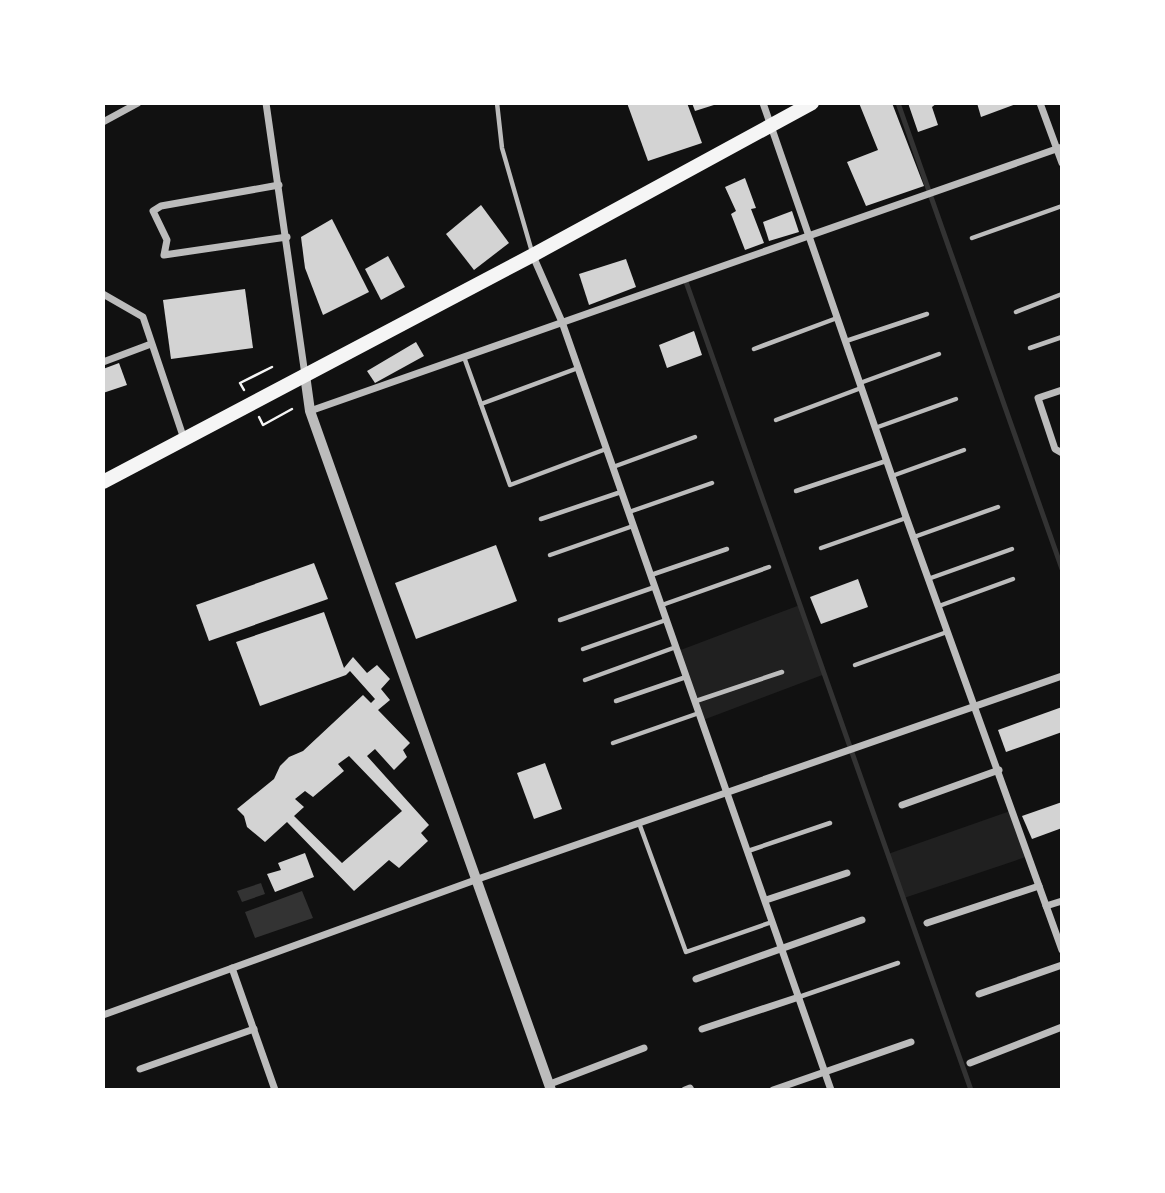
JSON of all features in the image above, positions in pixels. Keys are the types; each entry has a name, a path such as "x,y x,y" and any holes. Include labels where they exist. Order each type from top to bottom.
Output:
{"highway":[{"path":"103,482 533,255 812,103"}],"street":[{"path":"103,122 138,103"},
{"path":"266,103 310,411 551,1087 644,1048"},
{"path":"764,103 906,517 1062,950"},
{"path":"1040,103 1059,148 1062,163"},
{"path":"310,411 1059,148"},
{"path":"279,185 161,206 153,211 167,240 164,256 287,237"},
{"path":"533,255 562,322 607,448 831,1090"},
{"path":"103,295 143,317 184,439"},
{"path":"103,362 151,344"},
{"path":"1062,390 1038,398 1055,449 1062,453"},
{"path":"103,1015 478,879 1062,676"},
{"path":"902,805 999,770"},
{"path":"766,900 847,873"},
{"path":"927,923 1039,886"},
{"path":"1046,906 1062,901"},
{"path":"696,979 862,920"},
{"path":"978,994 1062,965"},
{"path":"232,968 275,1090"},
{"path":"702,1029 799,997"},
{"path":"970,1063 1062,1027"},
{"path":"139,1069 254,1029"},
{"path":"774,1090 911,1042"},
{"path":"685,1090 691,1090"}],"lane":[{"path":"497,103 502,148 533,255"},
{"path":"972,238 1062,206"},
{"path":"1016,312 1062,294"},
{"path":"845,341 927,313"},
{"path":"754,349 837,318"},
{"path":"1030,348 1062,337"},
{"path":"776,420 939,355"},
{"path":"464,357 510,485 607,448"},
{"path":"481,404 578,368"},
{"path":"875,428 956,399"},
{"path":"613,467 695,437"},
{"path":"892,476 964,450"},
{"path":"796,491 887,461"},
{"path":"629,512 712,483"},
{"path":"541,519 622,492"},
{"path":"914,537 998,507"},
{"path":"821,548 906,517"},
{"path":"550,555 634,526"},
{"path":"652,575 727,549"},
{"path":"929,579 1012,549"},
{"path":"662,605 769,567"},
{"path":"938,606 1013,579"},
{"path":"560,621 656,587"},
{"path":"583,649 667,619"},
{"path":"855,665 947,632"},
{"path":"584,680 677,647"},
{"path":"696,701 782,672"},
{"path":"616,701 687,676"},
{"path":"613,743 700,712"},
{"path":"639,823 686,952 773,922"},
{"path":"748,851 830,823"},
{"path":"799,997 898,963"}],"path":[{"path":"240,383 272,367"},
{"path":"263,425 292,409"}],"shaded area":[{"path":"800,605 825,674 703,720 678,651"},
{"path":"1013,810 1029,856 904,898 888,854"},
{"path":"261,883 265,894 242,902 237,891"},
{"path":"302,891 313,918 255,938 245,912"}],"building":[{"path":"627,103 687,103 702,143 648,161"},
{"path":"692,103 717,103 717,104 695,111"},
{"path":"859,103 892,103 924,186 866,206 847,162 878,150"},
{"path":"908,103 937,103 932,107 938,125 918,132"},
{"path":"977,103 1016,103 1016,104 981,117"},
{"path":"745,178 756,208 751,209 764,243 745,250 731,214 736,211 725,187"},
{"path":"481,205 509,243 474,270 446,234"},
{"path":"792,211 799,232 769,241 763,222"},
{"path":"332,219 369,292 323,315 305,268 301,237"},
{"path":"388,256 405,287 381,300 365,269"},
{"path":"626,259 636,287 589,305 579,274"},
{"path":"245,289 253,348 171,359 163,300"},
{"path":"694,331 702,355 667,368 659,345"},
{"path":"416,342 424,356 375,383 367,371"},
{"path":"119,363 127,385 103,393 103,369"},
{"path":"496,545 517,601 416,639 395,583"},
{"path":"314,563 328,599 209,641 196,605"},
{"path":"858,579 868,607 821,624 810,597"},
{"path":"324,612 344,668 353,657 367,673 377,665 390,679 381,689 390,700 378,710 410,743 403,750 407,757 394,770 375,749 367,756 429,825 421,833 428,841 399,868 389,860 354,891 287,822 265,842 247,827 244,816 237,809 274,779 280,766 289,757 303,751 363,695 371,703 375,699 350,671 346,675 260,706 236,642","holes":["349,756 402,811 342,863 294,816 304,807 295,799 305,791 313,797 344,771 338,764"]},
{"path":"1062,707 1062,732 1006,752 998,730"},
{"path":"545,763 562,809 534,819 517,773"},
{"path":"1062,802 1062,828 1032,839 1022,816"},
{"path":"305,853 314,877 275,892 267,874 281,870 278,863"}],"waterway":[{"path":"898,103 1062,569"},
{"path":"685,279 971,1090"}]}
